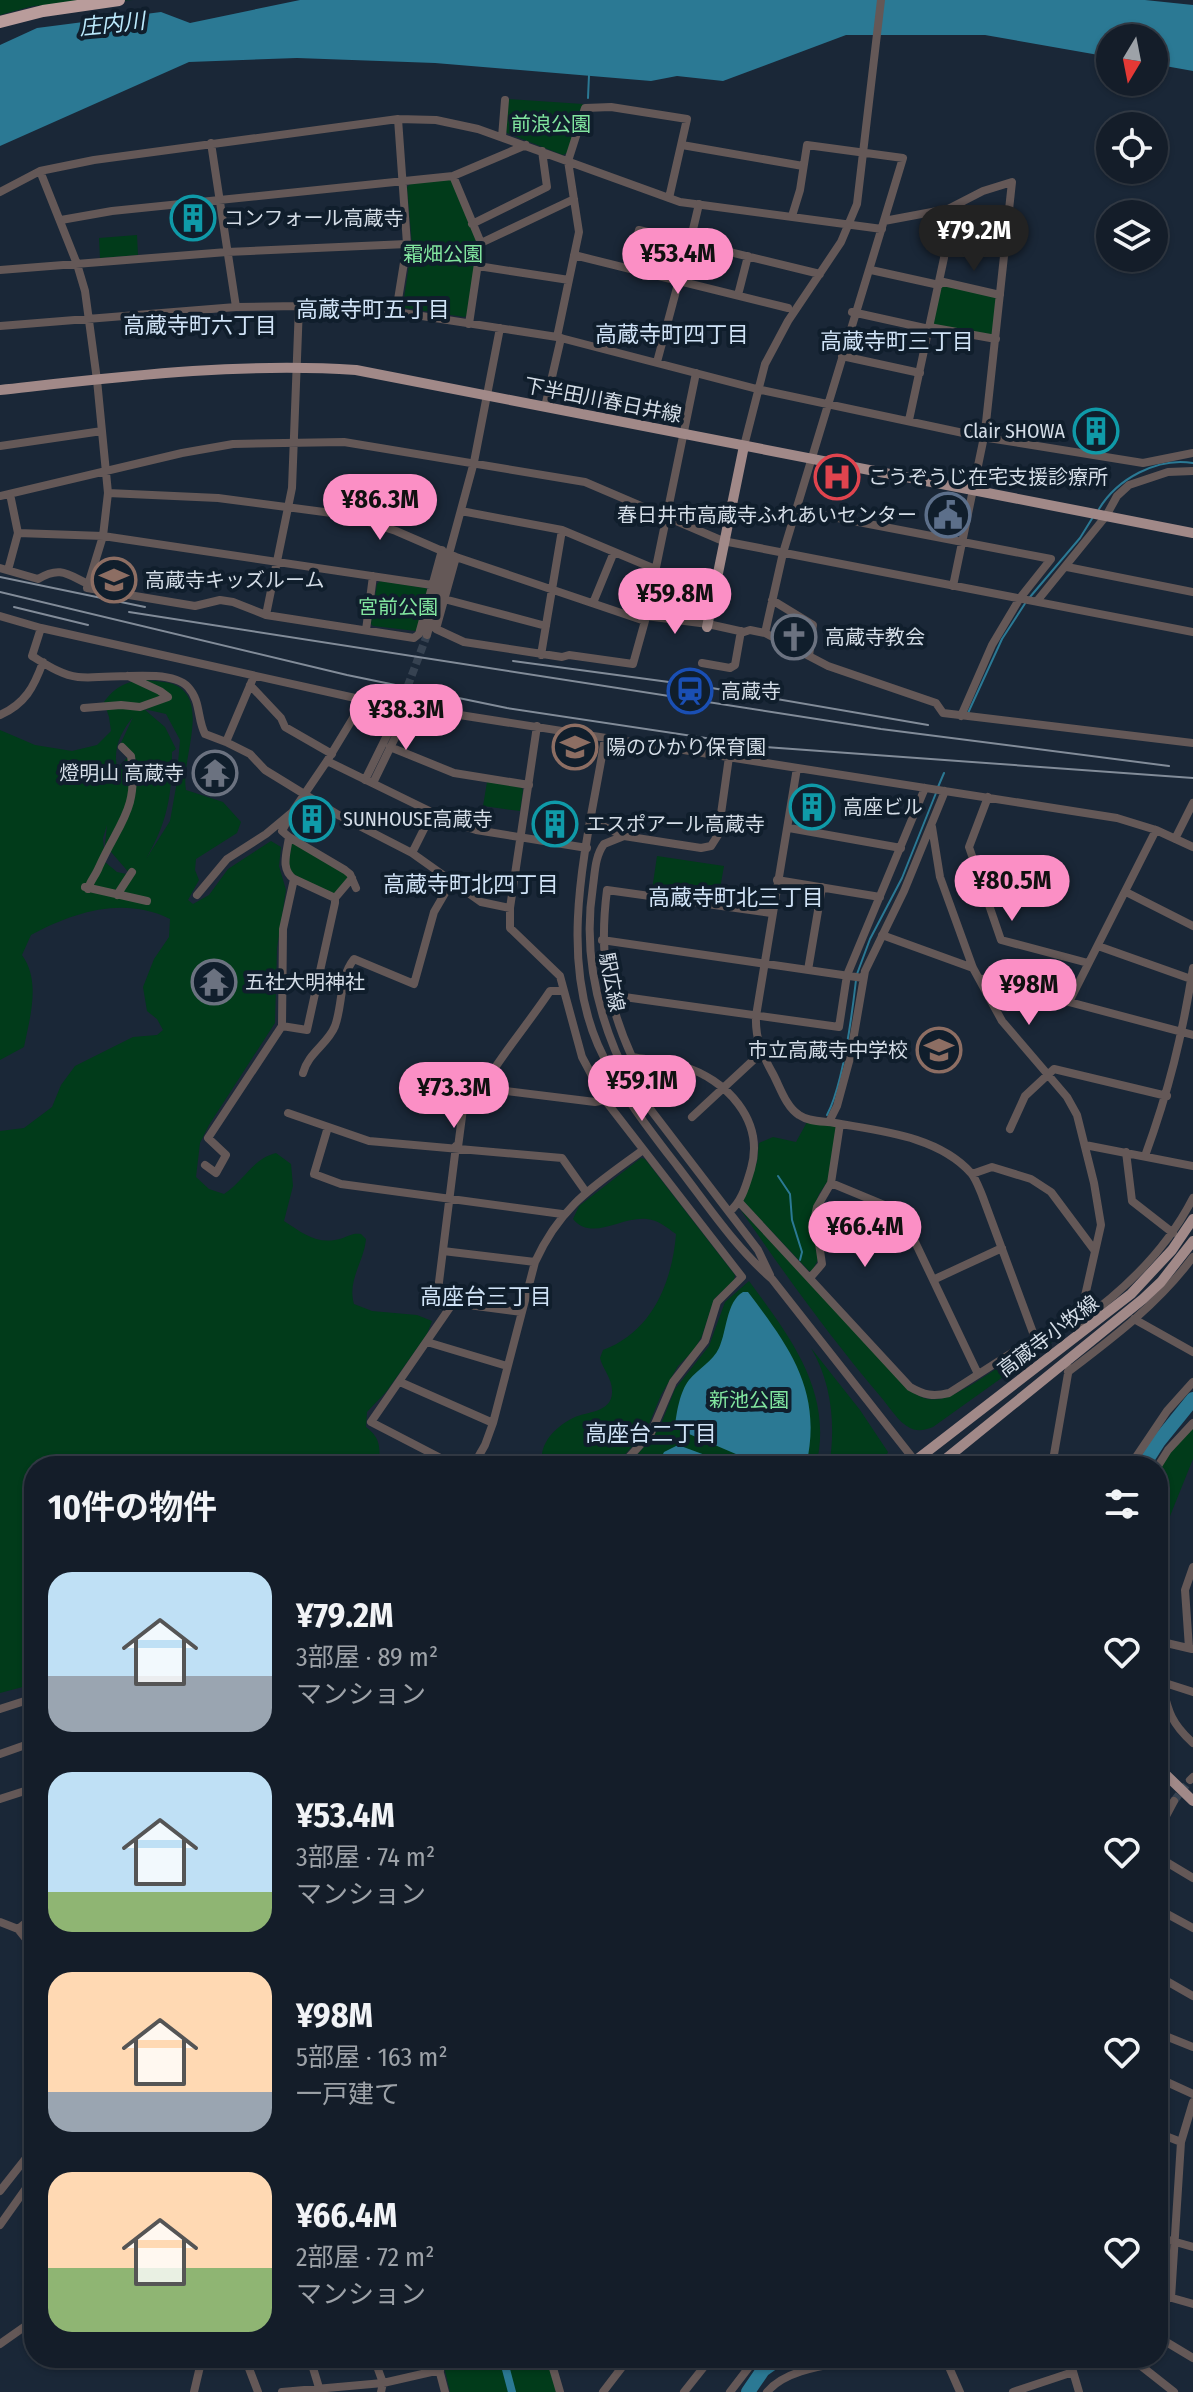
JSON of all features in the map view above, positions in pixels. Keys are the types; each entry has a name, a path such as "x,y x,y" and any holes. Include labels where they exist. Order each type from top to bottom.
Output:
{"highway":[{"path":"0,22 43,11 119,0"}],"main road":[{"name":"下半田川春日井線","path":"0,390 228,367 297,366 356,370 1193,533"},
{"path":"707,625 744,446"},
{"name":"高蔵寺小牧線","path":"924,1456 1131,1294 1172,1250 1193,1219"},
{"name":"高蔵寺小牧線","path":"949,1456 1143,1299 1161,1282 1193,1241"},
{"path":"1168,1777 1193,1801"}],"street":[{"path":"744,446 765,364 788,321 850,224 857,204 881,0"},
{"path":"502,137 505,100"},
{"path":"545,407 579,232 568,161 585,108 611,107 687,119 669,198"},
{"path":"396,312 407,244 398,119"},
{"path":"0,192 40,171 211,143 398,119 436,120 502,137 669,198 850,224 883,225 948,209 983,191 1012,182 985,432 953,586"},
{"path":"211,143 236,307"},
{"path":"61,220 112,211 453,176 527,145"},
{"path":"682,145 803,166"},
{"path":"765,633 783,553 903,158 807,145 800,190 792,216"},
{"path":"472,224 547,187 542,151"},
{"path":"40,171 77,264 90,319 97,380 108,493 103,536 87,588 195,606 220,600 266,615 414,638 419,634 432,585 449,554"},
{"path":"453,176 481,243 469,324"},
{"path":"481,243 574,199"},
{"path":"690,242 699,204"},
{"path":"909,420 939,283 948,209"},
{"path":"629,268 639,230 820,274"},
{"path":"0,270 227,252 407,244"},
{"path":"574,255 788,308"},
{"path":"738,295 748,256"},
{"path":"478,266 569,280"},
{"path":"871,270 1000,295"},
{"path":"657,362 679,280"},
{"path":"266,615 289,507 295,441 299,306"},
{"path":"0,326 236,307 299,306 396,312 559,337 757,389 982,437 1143,463 1193,453"},
{"path":"854,313 996,339"},
{"path":"427,635 474,462 500,328"},
{"path":"842,356 920,373"},
{"path":"449,554 444,599 436,629 464,642 541,655 633,664 696,373"},
{"path":"0,446 102,431"},
{"path":"88,584 64,572 52,571 38,579 4,569 18,533 5,495 233,444 344,442 585,482 723,541 1193,632"},
{"path":"1143,463 1146,478"},
{"path":"1037,601 1067,567 1099,514 1129,485 1168,472 1193,471"},
{"path":"108,493 218,498 347,515 396,531 449,554 645,619 765,633 828,666 936,703 943,713 1193,743"},
{"path":"796,510 1051,559 1020,598 992,645 961,716"},
{"path":"461,511 562,530 655,569"},
{"path":"541,655 562,530"},
{"path":"18,533 103,536 432,585"},
{"path":"593,603 614,552"},
{"path":"1067,567 1193,592"},
{"path":"366,630 373,576"},
{"path":"444,599 546,626"},
{"path":"772,600 813,625 809,656"},
{"path":"0,616 252,680 1117,818 1156,830 1193,847"},
{"path":"41,628 32,656 61,673 77,676 178,679 193,693 205,734 250,754 265,770 306,792 340,816 412,853 481,902 510,908"},
{"path":"702,663 730,668 735,665 741,631"},
{"path":"0,715 23,701 36,683 43,662"},
{"path":"84,708 121,705 139,711 168,697 128,676"},
{"path":"226,742 252,680"},
{"path":"252,680 285,727 369,782 432,813 476,830 587,848"},
{"path":"356,888 345,870 282,831 364,700"},
{"path":"369,782 410,707"},
{"path":"369,782 398,713"},
{"path":"537,726 510,908 510,928 560,976 582,1057 605,1100 742,1277 717,1302 705,1341 673,1382 651,1433 630,1456"},
{"name":"駅広線","path":"605,738 578,915 578,953 584,1000 597,1041 620,1088 657,1140 748,1258 772,1279 908,1456"},
{"path":"122,747 131,756 132,797 123,825 108,845 86,888 147,901"},
{"path":"390,747 454,773 529,785"},
{"path":"591,820 624,836 701,848 711,846 718,835 729,757"},
{"path":"740,1203 910,1387 921,1394 935,1396 949,1393 1035,1338 972,1174 952,1157 932,1146 891,1133 798,1115 788,1103 761,1053 755,1037 756,1016 797,768"},
{"path":"936,790 932,827 940,877 973,968 1002,1021 1067,1097 1077,1115 1101,1225 1079,1325 1107,1304 1148,1264 1173,1233 1193,1198"},
{"path":"610,995 839,1027 849,976 880,897 901,848 936,790"},
{"path":"988,797 969,847 1001,940 1088,963"},
{"path":"1175,839 1193,803"},
{"path":"412,853 432,813"},
{"path":"197,895 227,859 291,814"},
{"path":"829,1122 837,1106 850,1058 863,978 932,827"},
{"path":"789,828 901,848"},
{"path":"1069,1002 1156,830"},
{"name":"駅広線","path":"624,836 609,841 600,849 592,893 589,941 601,1015 631,1084 758,1250 772,1279"},
{"path":"289,837 285,866 288,875 335,898"},
{"path":"117,895 132,872"},
{"path":"282,1026 307,1030 335,898 352,878"},
{"path":"205,1165 216,1173 226,1155 208,1138 282,1026 283,929 294,879"},
{"path":"777,880 880,897"},
{"path":"303,1073 306,1061 335,1029 347,968 354,959 414,984 434,912 452,881"},
{"path":"808,970 822,887"},
{"path":"729,1212 740,1203 754,1159 753,1133 748,1118 724,1086 683,1066 632,1057 618,1027 610,995 602,940 607,890 771,913"},
{"path":"1126,892 1193,926"},
{"path":"882,935 973,968"},
{"path":"602,940 863,978"},
{"path":"1098,946 1191,979"},
{"path":"1145,1156 1188,1033 1193,968"},
{"path":"979,978 1188,1033"},
{"path":"482,1088 503,1052 550,991 564,991"},
{"path":"692,1117 761,1053"},
{"path":"1010,1129 1025,1096 1054,1069 1167,1096"},
{"path":"522,1312 453,1303 436,1306 466,1086 595,1102 605,1100"},
{"path":"288,1113 369,1141 457,1146 562,1158 586,1192"},
{"path":"810,1278 822,1264 815,1216 831,1183 840,1124"},
{"path":"328,1127 314,1174 341,1184 562,1214"},
{"path":"1085,1145 1193,1166"},
{"path":"479,1456 493,1423 535,1262 544,1241 562,1214 643,1150"},
{"path":"1126,1152 1132,1201 1173,1233"},
{"path":"972,1174 992,1167 1031,1179 1051,1192 1095,1251"},
{"path":"831,1183 889,1207 906,1223 978,1374"},
{"path":"816,1231 863,1253 906,1223"},
{"path":"935,1279 1002,1248"},
{"path":"443,1251 535,1262"},
{"path":"1054,1456 1068,1370 1134,1319 1179,1276 1193,1257"},
{"path":"1086,1293 1107,1304"},
{"path":"437,1456 371,1422 453,1303"},
{"path":"1134,1319 1193,1352"},
{"path":"427,1342 507,1366"},
{"path":"400,1382 493,1423"},
{"path":"1137,1456 1167,1411 1193,1382"},
{"path":"1164,1456 1193,1423"},
{"path":"1168,1643 1191,1649 1190,1607 1185,1590 1193,1567"},
{"path":"1168,1684 1193,1692"},
{"path":"0,1709 24,1701"},
{"path":"1168,1710 1180,1731 1193,1743"},
{"path":"0,1754 24,1746"},
{"path":"0,1799 24,1792"},
{"path":"1168,1812 1174,1801"},
{"path":"1168,1863 1193,1878"},
{"path":"1168,1914 1193,1928"},
{"path":"0,1922 18,1929 24,1936"},
{"path":"18,1929 24,1924"},
{"path":"1168,1982 1193,1996"},
{"path":"1168,2037 1193,2047"},
{"path":"1168,2083 1193,2094"},
{"path":"1171,2298 1181,2142 1193,2102"},
{"path":"1168,2137 1181,2142"},
{"path":"0,2191 24,2161"},
{"path":"0,2225 24,2191"},
{"path":"1168,2240 1193,2247"},
{"path":"1168,2297 1193,2304"},
{"path":"0,2344 24,2327"},
{"path":"1168,2343 1193,2358"},
{"path":"194,2392 200,2368"},
{"path":"249,2368 258,2392"},
{"path":"313,2368 321,2390"},
{"path":"377,2368 382,2388"},
{"path":"553,2368 560,2392"},
{"path":"603,2392 621,2368"},
{"path":"684,2392 703,2368"},
{"path":"730,2392 748,2368"},
{"path":"767,2392 774,2383 789,2376 823,2368"},
{"path":"950,2368 960,2392"},
{"path":"1072,2368 1079,2392"},
{"path":"1144,2368 1174,2392"},
{"path":"282,2392 382,2388 440,2370 445,2392"},
{"path":"1013,2392 1073,2372"}],"green space":[{"path":"0,0 133,0 33,6 0,15"},
{"name":"前浪公園","path":"508,99 583,104 567,153 563,155 507,133"},
{"name":"霜畑公園","path":"448,179 452,181 478,243 467,316 464,317 405,308 403,305 412,245 407,187"},
{"path":"137,235 138,255 100,258 99,238"},
{"path":"943,284 997,298 992,337 933,326 940,286"},
{"name":"宮前公園","path":"380,581 426,588 428,591 416,631 371,624"},
{"path":"141,679 173,684 185,692 193,716 186,790 223,802 241,822 237,833 196,859 195,870 199,880 188,900 193,904 209,895 228,869 271,841 281,847 279,866 286,890 277,948 275,1023 209,1125 200,1143 196,1177 209,1189 224,1194 261,1160 276,1153 291,1164 293,1186 284,1221 319,1240 334,1240 356,1234 366,1239 354,1279 354,1304 372,1311 417,1315 432,1321 427,1334 386,1392 367,1412 366,1427 377,1440 379,1456 24,1456 24,1687 0,1693 0,1131 24,1128 52,1107 61,1085 75,1066 133,1037 157,1035 163,1030 157,1019 147,1011 143,987 154,959 169,937 170,919 135,909 99,910 64,920 31,935 22,955 28,965 33,988 24,1047 0,1060 0,730 35,745 72,751 97,745 111,731 104,702 124,685","holes":["144,709 166,714 180,740 170,821 146,859 164,820 170,795 172,752 176,749 165,727","133,717 119,747 129,756 118,771 118,742","107,825 105,845 131,875 117,872 105,862 103,838"]},
{"path":"487,782 521,787 520,811 483,806"},
{"path":"292,842 344,871 350,879 336,896 291,873 288,867"},
{"path":"657,856 724,866 718,900 652,890"},
{"path":"807,1122 838,1127 829,1179 812,1212 812,1229 819,1258 812,1271 743,1198 757,1162 759,1143 773,1137 796,1142"},
{"path":"641,1158 645,1159 735,1275 734,1280 714,1299 702,1336 694,1350 678,1366 661,1395 647,1429 624,1456 542,1456 545,1444 560,1426 603,1408 611,1400 611,1383 600,1358 603,1350 635,1331 656,1304 670,1270 676,1234 647,1219 589,1228 573,1219 579,1206"},
{"path":"740,1209 909,1389 922,1397 939,1399 962,1390 1039,1339 1038,1335 1052,1326 1059,1337 933,1427 913,1429 898,1418 843,1351"},
{"name":"新池公園","path":"749,1281 793,1345 814,1390 819,1414 817,1456 636,1456 659,1429 675,1389 709,1346 725,1302"},
{"path":"811,1348 860,1410 888,1452 886,1456 830,1456 832,1421 828,1390"},
{"path":"1193,1425 1193,1459 1168,1521 1167,1456"},
{"path":"444,2368 549,2368 557,2392 450,2392"}],"water":[{"name":"庄内川","path":"300,0 1145,0 1193,5 1193,71 1168,67 1168,24 1096,24 1096,55 985,35 846,35 723,81 677,76 651,81 435,63 297,58 189,62 0,146 0,45 37,28 161,12 190,23"},
{"name":"新池公園","path":"748,1292 778,1333 800,1373 810,1416 808,1456 741,1456 675,1428 686,1385 716,1353 737,1297"},
{"path":"678,1445 708,1456 662,1456"}],"waterway":[{"path":"588,98 589,75"},
{"path":"1099,509 1116,488 1139,472 1166,463 1193,463"},
{"path":"1030,597 1080,538 1093,517"},
{"path":"968,713 1002,639 1026,602"},
{"path":"938,787 944,773"},
{"path":"857,974 870,939 902,878 936,793"},
{"path":"827,1115 842,1068 856,980"},
{"path":"778,1176 790,1194 792,1220 802,1252 800,1260"},
{"path":"1149,1456 1193,1399"},
{"path":"506,2368 512,2392"},
{"path":"748,2392 766,2368"}],"tunnel":[{"path":"399,709 427,635"},
{"path":"1174,1801 1190,1780"}],"railway":[{"path":"0,577 145,607"},
{"path":"0,592 347,675 507,708 765,747 1193,778"},
{"path":"14,607 88,625"},
{"path":"129,612 881,729 1169,766"},
{"path":"513,661 706,687 928,725"}],"place":[{"name":"コンフォール高蔵寺","path":"193,218"},
{"name":"Clair SHOWA","path":"1096,431"},
{"name":"こうぞうじ在宅支援診療所","path":"837,477"},
{"name":"春日井市高蔵寺ふれあいセンター","path":"948,515"},
{"name":"高蔵寺キッズルーム","path":"114,580"},
{"name":"高蔵寺教会","path":"794,637"},
{"name":"高蔵寺","path":"690,691"},
{"name":"陽のひかり保育園","path":"575,747"},
{"name":"燈明山 高蔵寺","path":"215,773"},
{"name":"高座ビル","path":"812,807"},
{"name":"SUNHOUSE高蔵寺","path":"312,819"},
{"name":"エスポアール高蔵寺","path":"555,824"},
{"name":"五社大明神社","path":"214,982"},
{"name":"市立高蔵寺中学校","path":"939,1050"}],"district":[{"name":"高蔵寺町五丁目","path":"373,309"},
{"name":"高蔵寺町六丁目","path":"200,325"},
{"name":"高蔵寺町四丁目","path":"672,334"},
{"name":"高蔵寺町三丁目","path":"897,341"},
{"name":"高蔵寺町北四丁目","path":"471,884"},
{"name":"高蔵寺町北三丁目","path":"736,897"},
{"name":"高座台三丁目","path":"486,1296"},
{"name":"高座台二丁目","path":"651,1433"}]}
